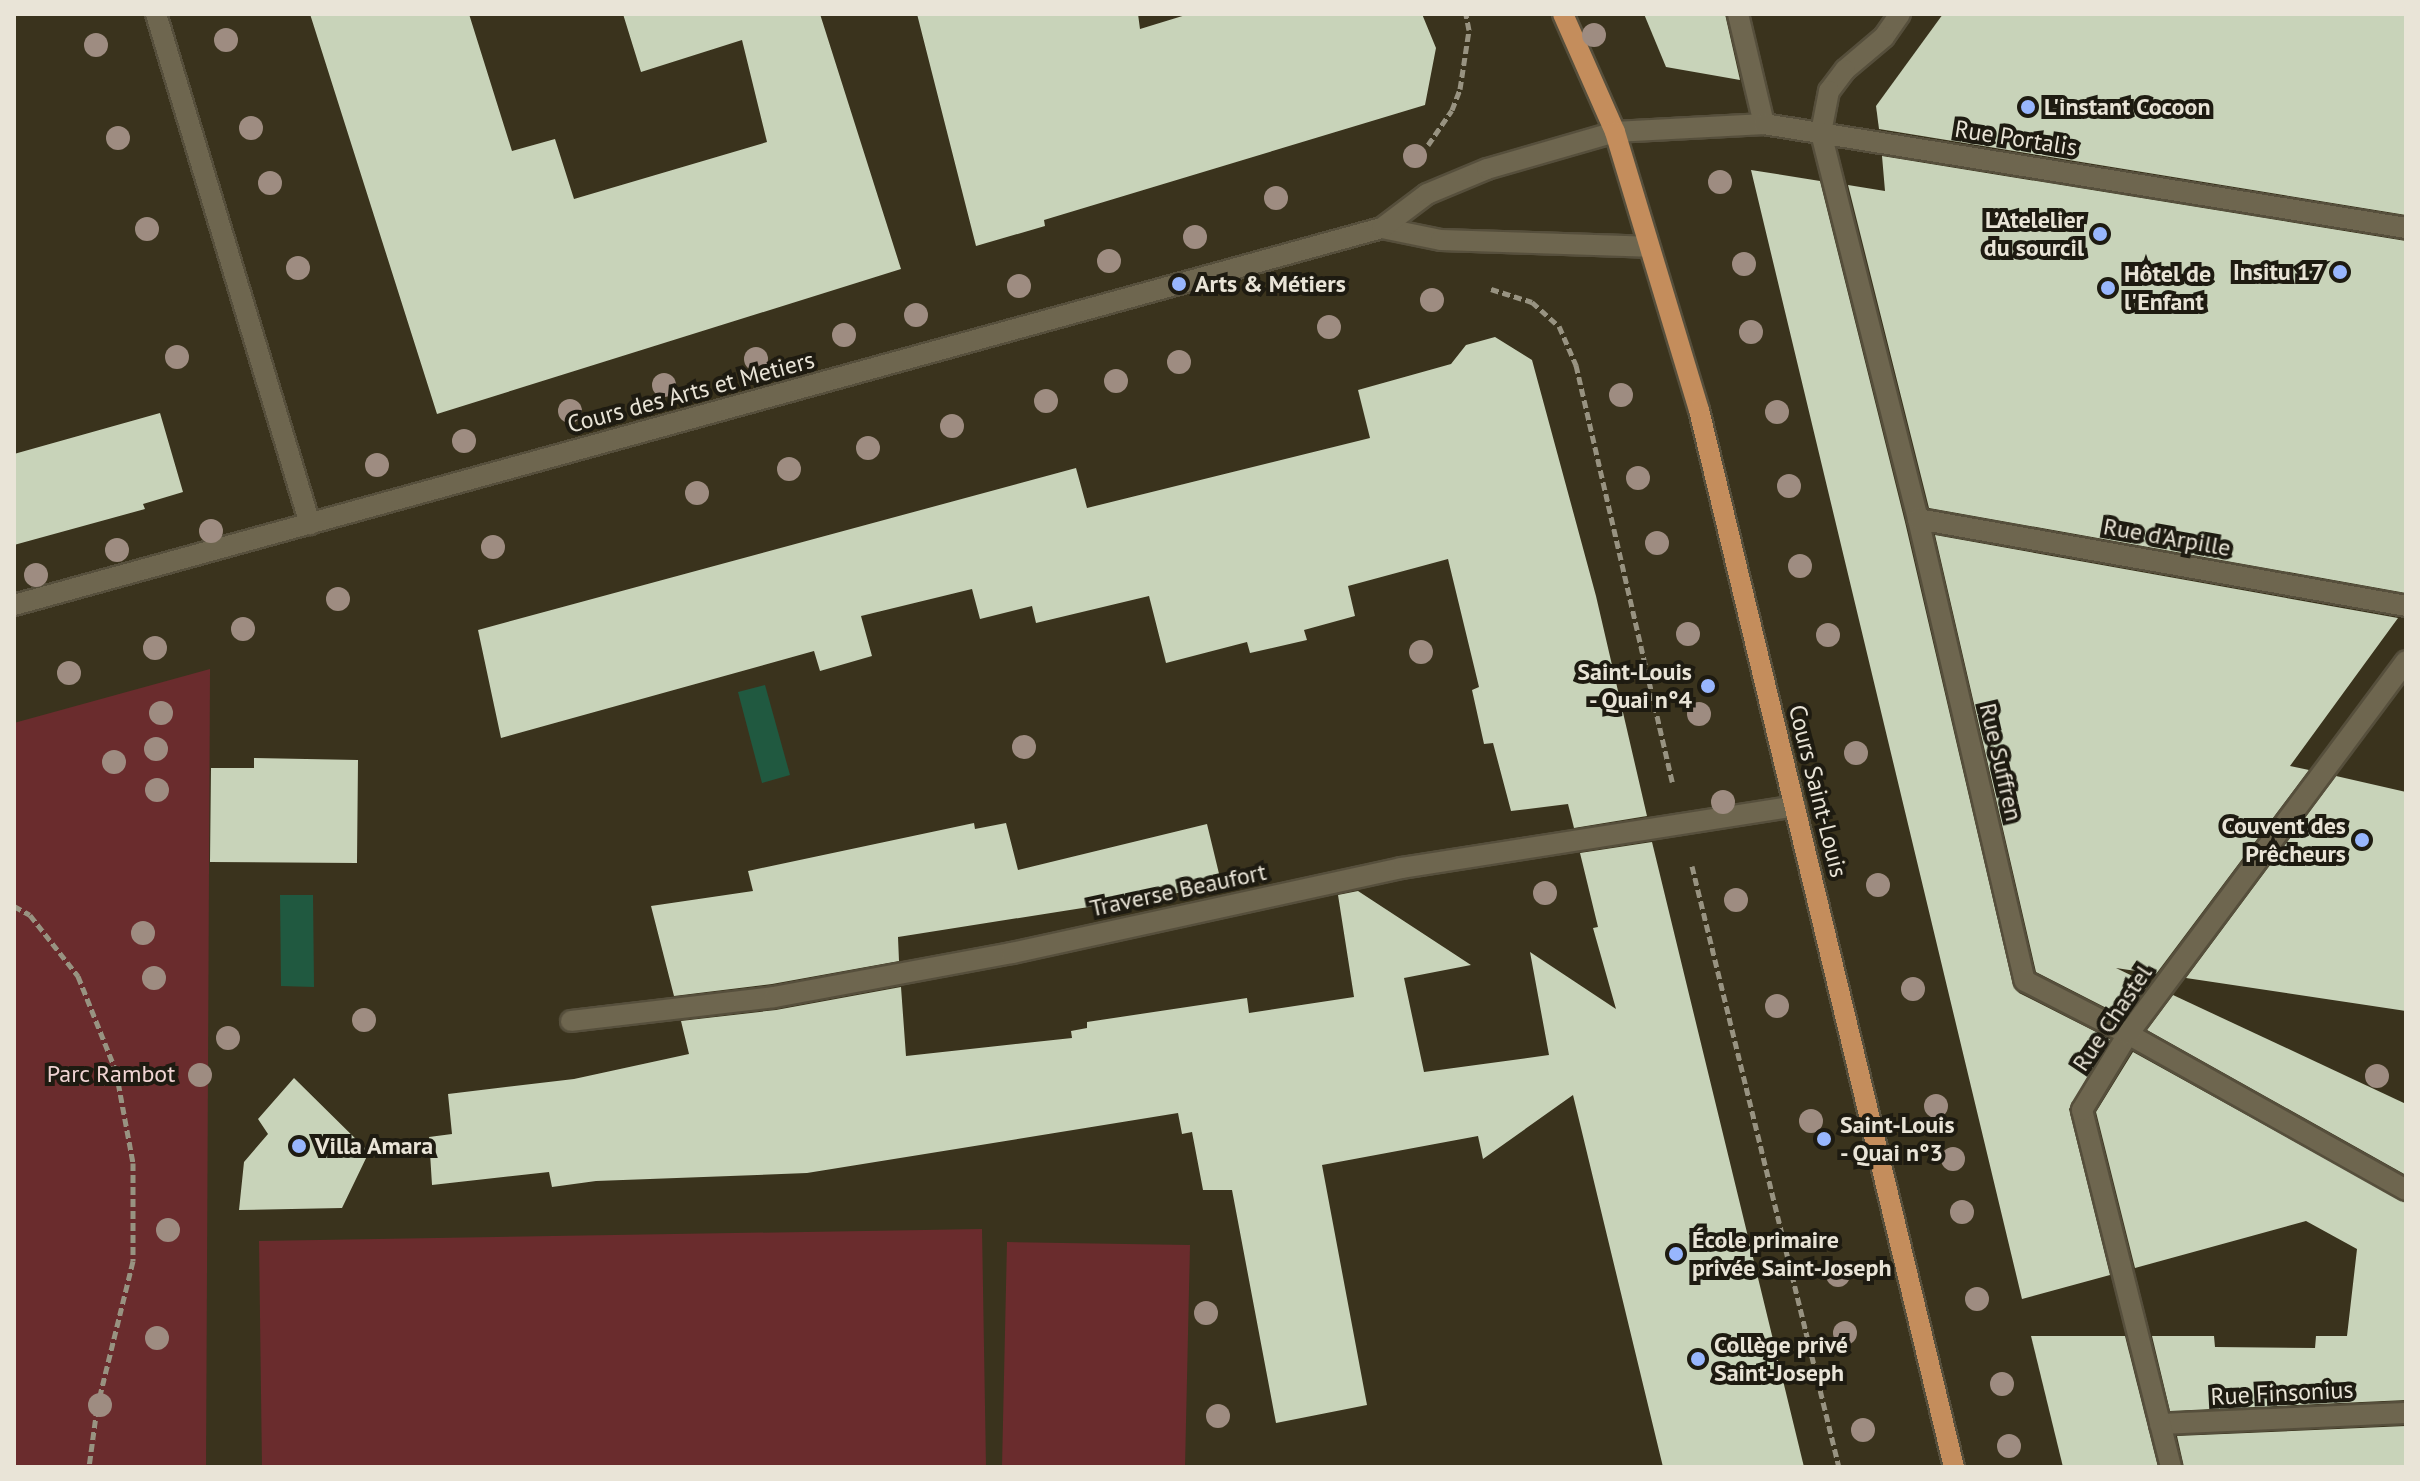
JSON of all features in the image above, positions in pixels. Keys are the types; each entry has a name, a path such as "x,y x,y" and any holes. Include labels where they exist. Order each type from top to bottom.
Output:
{"main road":[{"name":"Cours Saint-Louis","path":"1563,14 1615,132 1699,410 1954,1467"}],"street":[{"path":"156,14 310,524"},
{"path":"1738,14 1764,124"},
{"path":"1821,133 1829,91 1845,70 1884,37 1900,14"},
{"name":"Rue Portalis","path":"1615,132 1764,124 2406,228"},
{"name":"Cours des Arts et Metiers","path":"14,605 1382,228 1427,194 1487,169 1615,132"},
{"name":"Rue Suffren","path":"1821,133 1918,519 2025,981 2128,1034 2406,1190"},
{"name":"Cours des Arts et Metiers","path":"1382,228 1441,240 1648,247"},
{"name":"Rue d'Arpille","path":"1918,519 2406,606"},
{"name":"Rue Chastel","path":"2171,1467 2082,1110 2128,1034 2406,661"},
{"name":"Traverse Beaufort","path":"571,1021 774,997 1012,953 1401,868 1681,821 1795,806"},
{"name":"Rue Finsonius","path":"2160,1424 2406,1413"}],"path":[{"path":"1418,158 1452,110 1460,89 1469,30 1466,14"},
{"path":"1484,288 1532,302 1559,326 1576,365 1681,821 1839,1467"},
{"path":"14,906 30,915 78,976 116,1071 133,1163 133,1261 97,1408 89,1467"}],"green space":[{"name":"Parc Rambot","path":"210,669 206,1467 14,1467 14,723"},
{"path":"982,1229 986,1467 262,1467 259,1241"},
{"path":"1007,1242 1190,1245 1185,1467 1002,1467"}],"shaded area":[{"path":"765,685 790,775 762,783 738,692"},
{"path":"280,895 313,895 314,987 281,986"}],"building":[{"path":"310,14 469,14 512,151 555,139 574,199 767,142 742,40 641,72 623,14 820,14 901,269 437,414"},
{"path":"917,14 1138,14 1140,29 1189,14 1422,14 1436,48 1425,105 1044,220 1045,226 976,246"},
{"path":"1644,14 1725,14 1740,80 1666,67"},
{"path":"1943,14 2406,14 2406,215 1879,129 1876,106"},
{"path":"1882,156 2406,241 2406,593 1929,508 1848,185 1885,191"},
{"path":"1751,170 1820,181 1905,522 2013,985 2019,993 2110,1039 2069,1109 2110,1275 2022,1299"},
{"path":"1495,337 1532,360 1596,596 1647,816 1574,828 1568,804 1511,811 1493,743 1484,744 1472,690 1479,687 1448,559 1348,586 1355,616 1304,630 1307,640 1250,653 1247,642 1166,663 1149,596 1036,623 1032,606 980,619 972,589 861,616 872,656 820,671 814,651 501,738 478,630 1076,468 1087,508 1370,438 1358,390 1451,364 1466,345"},
{"path":"160,413 183,492 143,504 145,509 14,545 14,454"},
{"path":"1935,535 2398,618 2290,766 2309,770 2156,974 2116,968 2149,984 2124,1017 2036,972"},
{"path":"254,758 358,760 357,863 210,862 211,768 254,768"},
{"path":"2336,776 2406,792 2406,1011 2186,978"},
{"path":"974,823 975,829 1006,823 1018,870 1207,824 1222,886 898,937 899,961 772,984 674,996 651,906 753,891 748,871"},
{"path":"1652,842 1804,1467 1663,1467 1573,1095 1483,1159 1478,1136 1322,1165 1367,1405 1276,1423 1232,1190 1203,1190 1192,1132 1182,1134 1178,1113 807,1173 596,1181 552,1187 549,1172 432,1185 429,1137 452,1134 448,1094 574,1079 689,1054 681,1021 776,1010 901,987 906,1056 1072,1038 1071,1031 1087,1028 1087,1022 1247,998 1249,1013 1354,997 1338,895 1358,891 1471,965 1404,978 1424,1072 1549,1055 1530,952 1616,1009 1593,928 1598,927 1580,853"},
{"path":"2173,995 2406,1104 2406,1175 2147,1030"},
{"path":"2133,1052 2406,1203 2406,1400 2170,1411 2152,1336 2214,1336 2215,1347 2315,1348 2316,1336 2347,1336 2357,1249 2306,1221 2135,1268 2096,1112"},
{"name":"Villa Amara","path":"294,1078 369,1152 342,1208 239,1210 244,1162 268,1134 258,1119"},
{"path":"2031,1336 2125,1336 2158,1467 2063,1467"},
{"path":"2406,1426 2406,1467 2184,1467 2177,1436"}],"place":[{"name":"L'instant Cocoon","path":"2028,107"},
{"name":"L’Atelelier du sourcil","path":"2100,234"},
{"name":"Insitu 17","path":"2340,272"},
{"name":"Arts & Métiers","path":"1179,284"},
{"name":"Hôtel de l'Enfant","path":"2108,288"},
{"name":"Saint-Louis - Quai n°4","path":"1708,686"},
{"name":"Couvent des Prêcheurs","path":"2362,840"},
{"name":"Saint-Louis - Quai n°3","path":"1824,1139"},
{"name":"Villa Amara","path":"299,1146"},
{"name":"École primaire privée Saint-Joseph","path":"1676,1254"},
{"name":"Collège privé Saint-Joseph","path":"1698,1359"}]}
